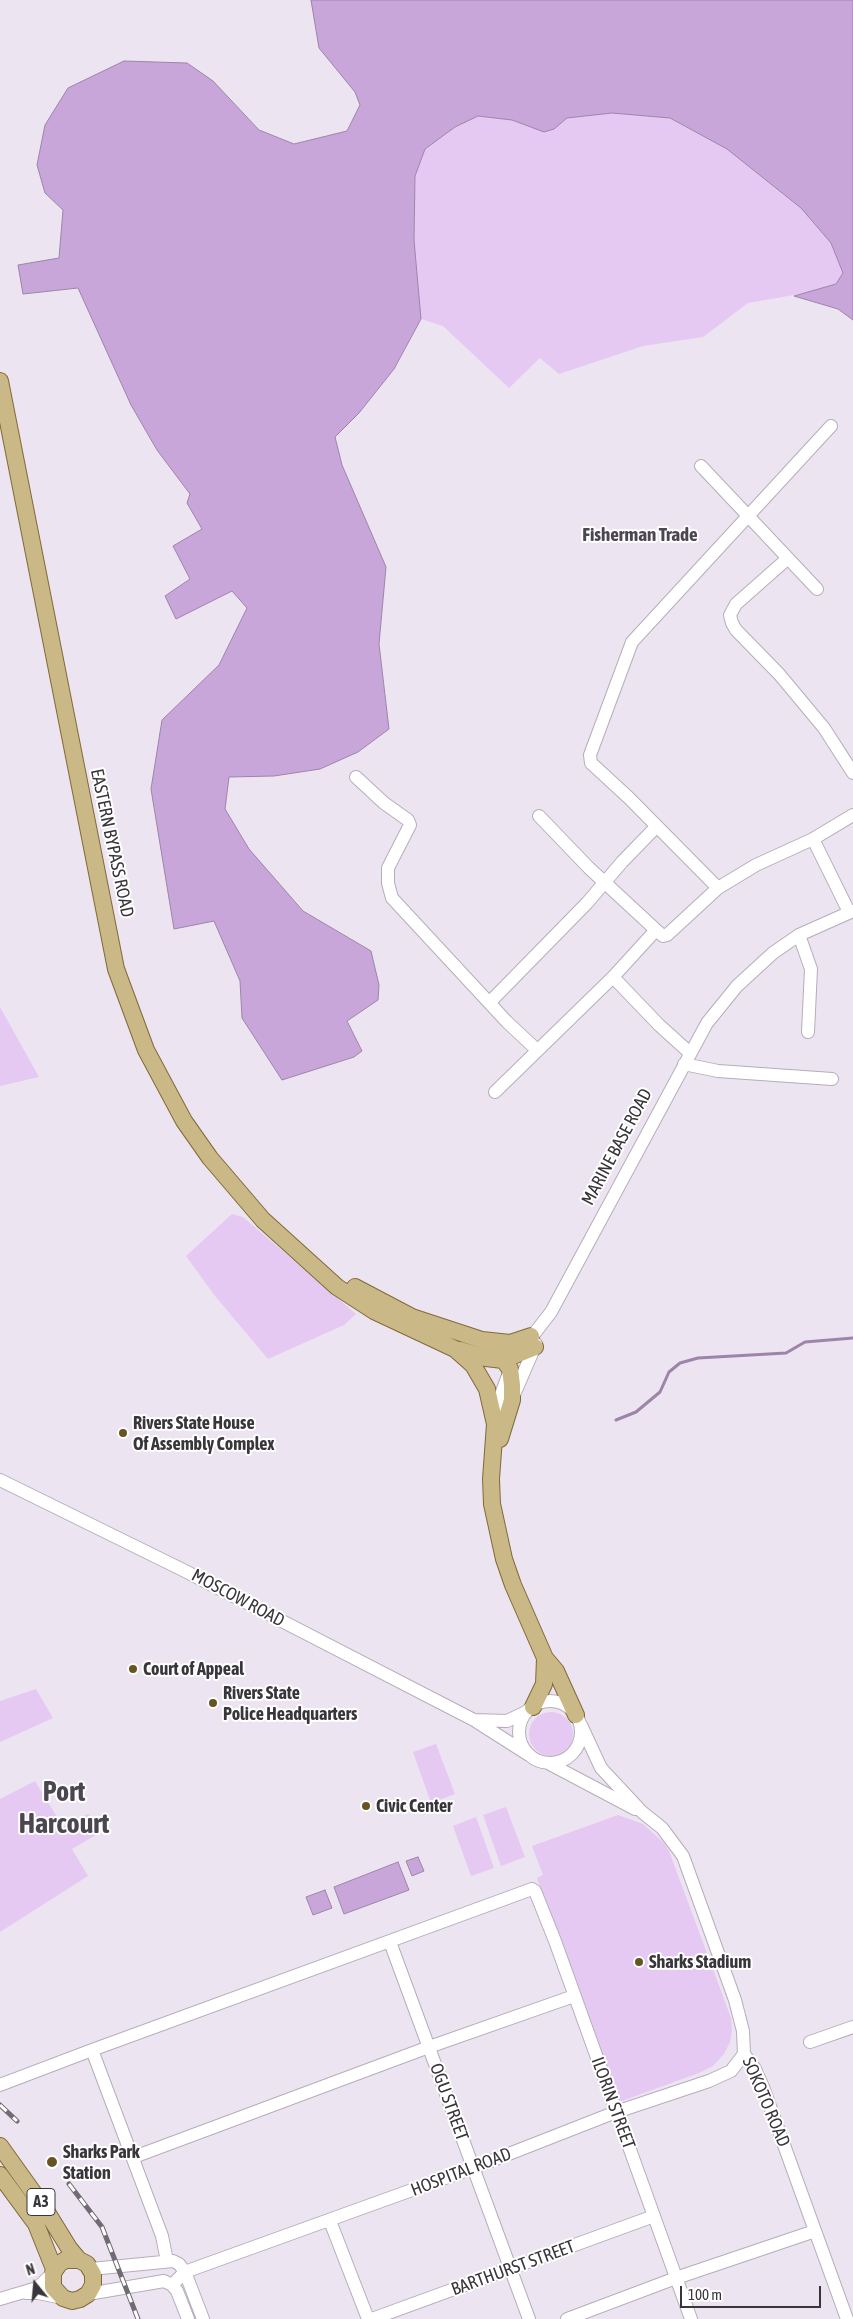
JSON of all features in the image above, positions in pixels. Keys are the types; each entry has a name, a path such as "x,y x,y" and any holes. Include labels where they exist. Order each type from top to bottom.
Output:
{"main road":[{"name":"EASTERN BYPASS ROAD","path":"0,381 116,969 128,1007 164,1086 184,1121 210,1158 263,1220 337,1287 374,1311 455,1349 474,1365 491,1401 495,1424"},
{"name":"EASTERN BYPASS ROAD","path":"306,1258 412,1317 482,1340 496,1350 507,1365"},
{"path":"482,1340 510,1343 533,1341"},
{"path":"507,1365 533,1341"},
{"path":"455,1349 507,1365"},
{"path":"494,1458 512,1400 507,1365"},
{"path":"495,1424 491,1479 492,1504 504,1559 516,1593 545,1658 556,1671 578,1720"},
{"path":"530,1710 544,1684 545,1658"},
{"name":"A3","path":"0,2146 85,2264"},
{"name":"A3","path":"0,2174 36,2224 53,2271 53,2287 63,2298"},
{"path":"53,2271 65,2260 85,2264 94,2279 88,2294 80,2299 72,2301 63,2298"}],"street":[{"path":"718,888 591,763 590,755 632,642 831,426"},
{"path":"701,466 817,589"},
{"path":"787,559 736,604 730,615 732,622 736,630 779,674 824,728 853,773"},
{"path":"356,777 377,797 408,820 410,825 388,868 388,883 392,898 537,1050"},
{"path":"539,816 589,868 606,881 663,936 667,935 718,888 756,865 813,840 853,815"},
{"path":"490,1002 593,897 656,827"},
{"path":"813,840 851,911"},
{"name":"MARINE BASE ROAD","path":"512,1400 533,1341 551,1312 707,1022 737,986 774,953 798,935 851,911"},
{"path":"495,1092 613,977 656,930"},
{"path":"798,935 811,969 808,1032"},
{"path":"613,977 659,1025 687,1058 718,1072 832,1079"},
{"path":"495,1424 507,1365"},
{"name":"MOSCOW ROAD","path":"0,1480 183,1570 474,1720 529,1755"},
{"path":"544,1702 556,1702 567,1706 578,1720 579,1744 566,1759 548,1763 538,1761 529,1755 522,1746 519,1734 521,1723 530,1710 544,1702"},
{"name":"MOSCOW ROAD","path":"474,1720 507,1720 530,1710"},
{"name":"SOKOTO ROAD","path":"578,1720 601,1768 642,1812 662,1828 683,1856 735,2000 743,2031 744,2054 755,2070 762,2087 848,2319"},
{"name":"SOKOTO ROAD","path":"548,1763 642,1812"},
{"name":"ILORIN STREET","path":"390,1942 532,1889 535,1891 691,2319"},
{"path":"0,2085 390,1942"},
{"name":"OGU STREET","path":"390,1942 529,2319"},
{"path":"134,2157 429,2047 574,1996"},
{"path":"810,2042 853,2027"},
{"path":"92,2050 134,2157 162,2236 167,2261"},
{"name":"HOSPITAL ROAD","path":"172,2285 185,2272 330,2221 616,2112 731,2071 744,2054"},
{"name":"BARTHURST STREET","path":"372,2319 654,2216"},
{"path":"330,2221 368,2319"},
{"path":"567,2319 676,2278 816,2231"},
{"path":"85,2264 167,2261 179,2264 185,2272 203,2319"},
{"path":"0,2299 37,2288 53,2271"},
{"path":"88,2294 164,2281 172,2285 177,2291 188,2319"},
{"path":"24,2293 38,2293 63,2298"}],"shaded area":[{"path":"311,0 853,0 853,320 838,309 794,296 836,284 843,273 831,243 801,208 727,149 670,118 612,113 567,118 554,129 544,132 512,120 478,116 455,127 425,149 415,176 414,240 421,319 394,369 359,413 335,437 342,465 386,567 379,644 389,729 358,752 320,769 274,776 229,777 225,809 249,849 303,911 371,951 379,985 378,1000 347,1021 362,1051 354,1057 282,1080 242,1018 240,981 214,921 174,929 151,789 162,720 219,665 247,608 232,591 176,619 165,596 190,579 173,546 202,529 187,503 190,494 157,450 131,405 78,288 23,294 18,265 59,258 63,210 45,193 37,165 45,125 68,88 124,61 187,63 213,81 259,130 294,144 347,131 360,105 355,92 319,48"},
{"path":"613,113 669,118 727,149 801,208 831,243 843,273 836,284 811,292 748,303 703,337 643,346 559,374 540,358 509,388 443,326 421,319 414,240 415,176 425,149 455,127 478,116 512,120 533,128 554,129 567,118"},
{"path":"0,1007 39,1077 0,1086"},
{"path":"232,1214 243,1217 356,1314 344,1325 268,1359 215,1296 186,1256"},
{"path":"36,1689 53,1718 0,1742 0,1701"},
{"path":"555,1712 567,1718 572,1725 572,1743 567,1750 560,1755 547,1756 539,1753 532,1746 529,1730 532,1722 539,1715"},
{"path":"436,1744 455,1794 431,1803 413,1752"},
{"path":"35,1781 63,1827 88,1814 101,1832 72,1849 88,1876 0,1932 0,1799"},
{"path":"506,1807 525,1857 501,1866 483,1815"},
{"name":"Sharks Stadium","path":"618,1815 643,1824 664,1843 669,1851 731,2018 732,2031 730,2042 724,2054 713,2066 699,2073 619,2102 537,1878 543,1875 532,1846"},
{"path":"476,1817 494,1868 471,1876 453,1826"},
{"path":"418,1857 424,1871 412,1876 406,1861"},
{"path":"398,1862 409,1890 344,1914 334,1887"},
{"path":"325,1890 332,1908 313,1915 306,1897"}],"waterway":[{"path":"616,1420 636,1412 660,1392 669,1372 680,1363 698,1358 786,1353 805,1342 853,1338"}],"railway":[{"path":"0,2105 17,2121"},
{"path":"69,2184 102,2227 138,2319"}],"place":[{"name":"Rivers State House Of Assembly Complex","path":"123,1433"},
{"name":"Court of Appeal","path":"133,1669"},
{"name":"Rivers State Police Headquarters","path":"213,1703"},
{"name":"Civic Center","path":"366,1806"},
{"name":"Sharks Stadium","path":"639,1962"},
{"name":"Sharks Park Station","path":"52,2162"}],"district":[{"name":"Fisherman Trade","path":"640,535"},
{"name":"Port Harcourt","path":"64,1808"}]}
